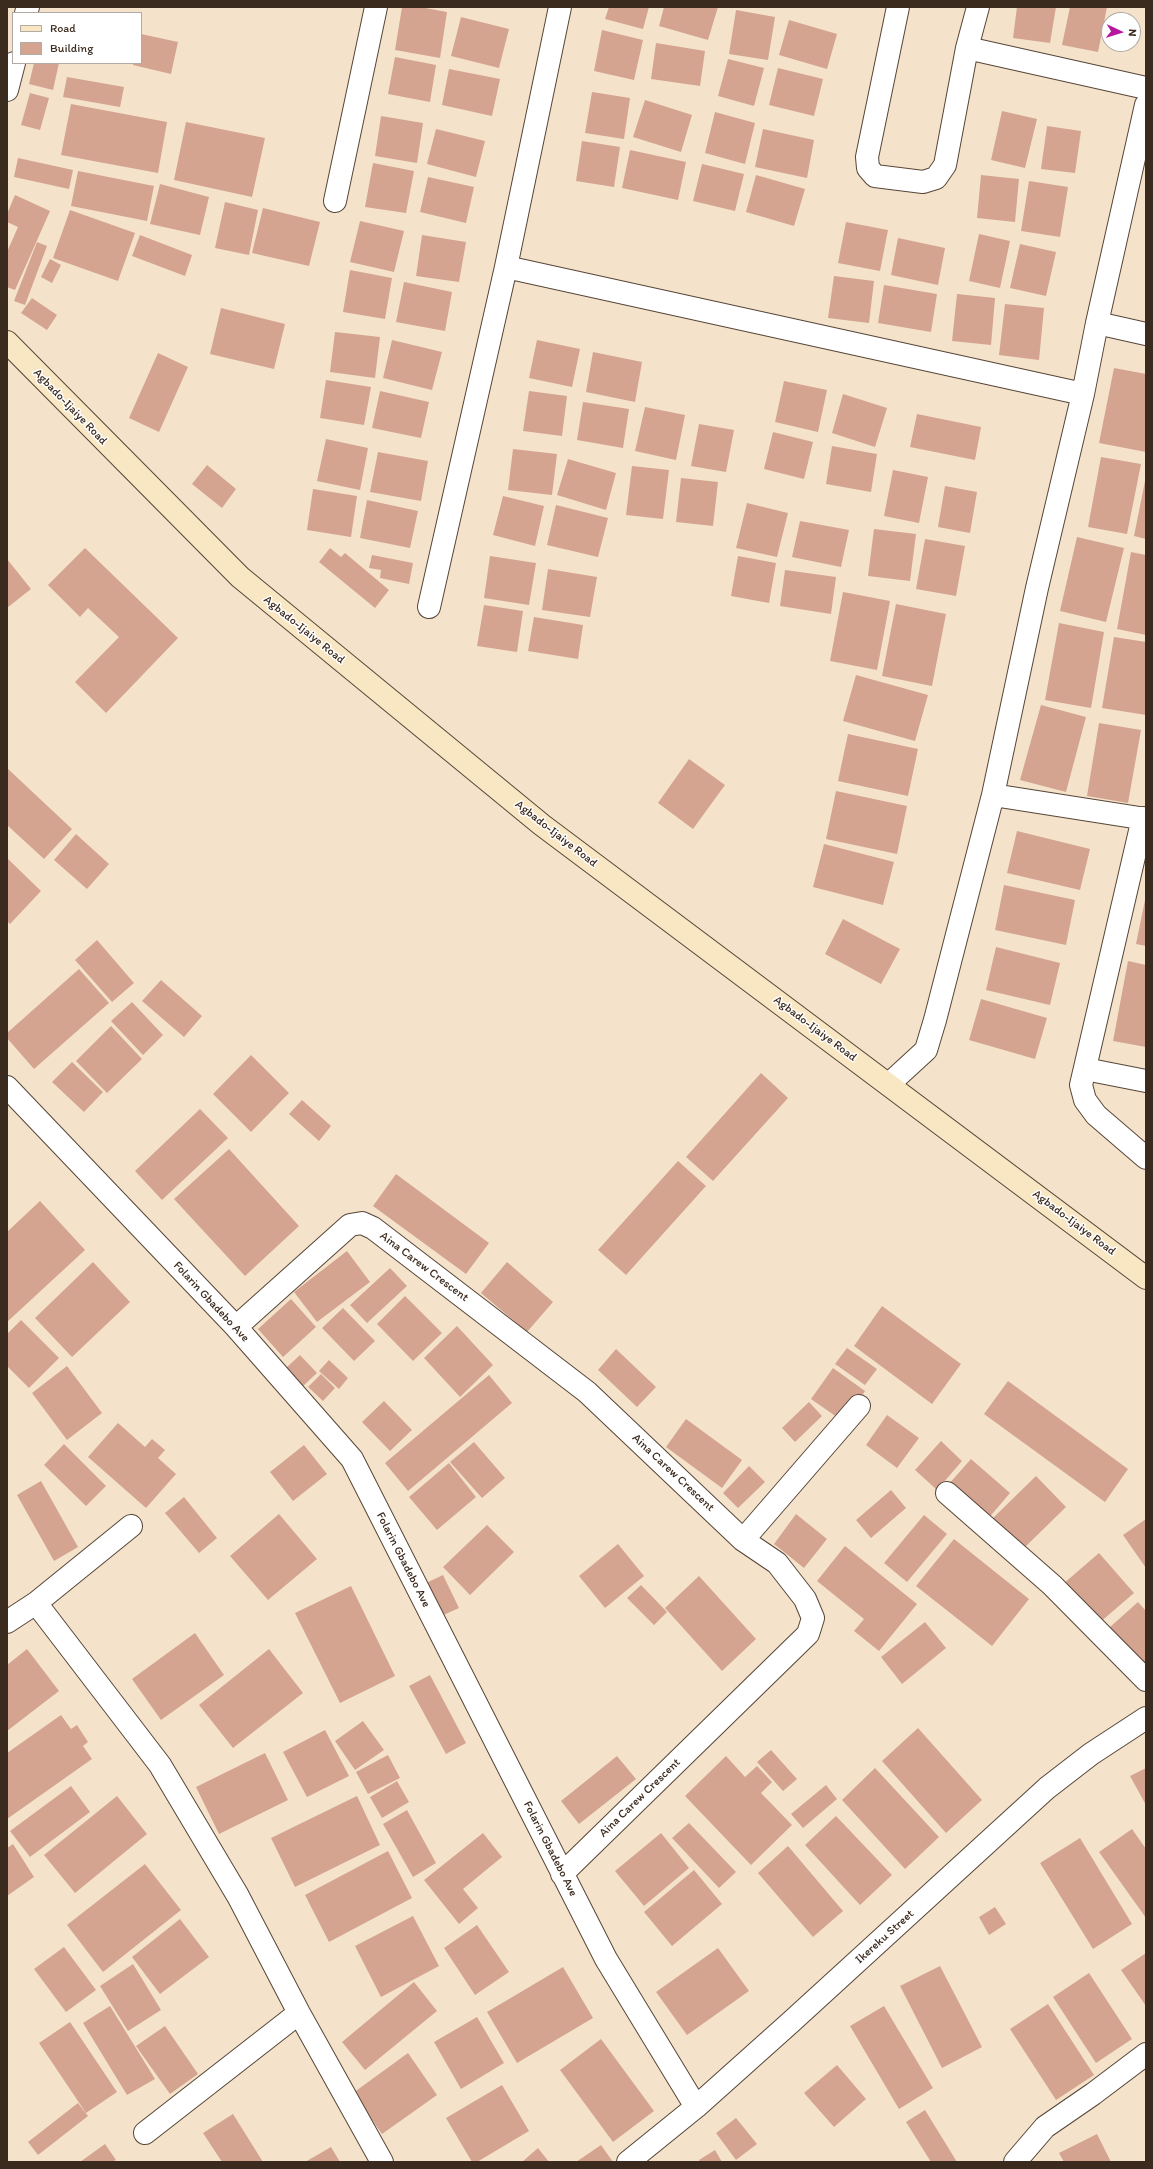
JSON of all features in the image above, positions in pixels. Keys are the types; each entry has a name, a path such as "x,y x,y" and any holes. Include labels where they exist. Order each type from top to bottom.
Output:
{"street":[{"path":"335,201 376,7"},
{"path":"430,607 506,267 560,7"},
{"path":"898,7 867,157 868,168 875,176 923,182 936,178 945,165 967,48 978,7"},
{"path":"967,48 1146,88"},
{"path":"7,90 14,64"},
{"path":"889,1084 926,1050 993,795 1146,105"},
{"path":"506,267 1083,394"},
{"path":"1097,323 1146,334"},
{"name":"Agbado-Ijaiye Road","path":"7,342 240,577 542,825 1146,1278"},
{"path":"993,795 1144,819 1081,1084 1085,1100 1096,1115 1146,1158"},
{"path":"1085,1069 1146,1080"},
{"name":"Folarin Gbadebo Ave","path":"7,1087 236,1326 352,1459 606,1959 696,2107"},
{"name":"Aina Carew Crescent","path":"236,1326 350,1225 362,1223 372,1228 587,1392 743,1540 777,1563 805,1599 813,1618 808,1634 562,1874"},
{"path":"743,1540 859,1406"},
{"path":"947,1493 1052,1585 1146,1680"},
{"path":"7,1622 36,1603 131,1526"},
{"path":"36,1603 160,1765 238,1896 299,2013 382,2162"},
{"name":"Ikereku Street","path":"628,2162 696,2107 1047,1788 1091,1754 1146,1718"},
{"path":"145,2133 299,2013"},
{"path":"1015,2162 1045,2127 1093,2094 1146,2054"}],"building":[{"path":"402,7 420,7 447,12 440,58 395,50"},
{"path":"609,7 649,7 643,29 605,19"},
{"path":"664,7 718,7 708,40 659,26"},
{"path":"1017,7 1056,7 1050,43 1013,38"},
{"path":"1070,7 1107,7 1106,12 1101,12 1101,37 1098,52 1062,45"},
{"path":"736,10 775,17 768,60 729,54"},
{"path":"461,17 509,29 499,68 451,56"},
{"path":"789,20 837,34 827,69 779,55"},
{"path":"602,30 643,40 634,80 594,71"},
{"path":"142,34 178,42 171,74 133,65 142,64"},
{"path":"656,43 705,51 700,86 651,79"},
{"path":"395,57 436,65 430,102 388,94"},
{"path":"728,59 764,68 754,106 718,96"},
{"path":"34,64 59,64 53,90 29,84"},
{"path":"778,68 823,79 814,116 769,105"},
{"path":"449,69 500,79 492,116 442,105"},
{"path":"67,77 124,87 120,107 63,97"},
{"path":"592,92 630,98 624,139 585,133"},
{"path":"30,93 49,98 40,130 21,125"},
{"path":"645,100 692,115 681,152 633,137"},
{"path":"71,104 167,122 158,173 61,155"},
{"path":"1002,111 1037,119 1025,168 991,160"},
{"path":"715,112 755,123 745,164 705,153"},
{"path":"381,116 423,123 417,163 375,156"},
{"path":"186,122 265,138 252,197 174,180"},
{"path":"1047,126 1081,131 1075,173 1041,169"},
{"path":"436,129 485,141 476,177 427,164"},
{"path":"763,129 814,140 807,178 755,167"},
{"path":"582,141 620,147 614,187 576,181"},
{"path":"630,150 686,162 678,200 622,188"},
{"path":"18,158 73,170 69,189 14,177"},
{"path":"373,163 414,171 406,213 365,207"},
{"path":"702,164 744,174 735,211 693,201"},
{"path":"78,171 154,186 147,221 71,206"},
{"path":"756,175 805,189 794,226 746,212"},
{"path":"981,175 1019,179 1015,222 977,218"},
{"path":"428,177 474,187 466,223 420,212"},
{"path":"1029,181 1068,187 1060,237 1021,231"},
{"path":"160,184 209,197 200,235 150,224"},
{"path":"15,195 50,211 15,290 7,287 7,252 18,227 7,222 7,214"},
{"path":"225,202 258,210 249,255 215,248"},
{"path":"263,208 320,222 309,266 252,253"},
{"path":"70,210 135,233 118,281 53,258"},
{"path":"360,221 404,231 394,272 350,262"},
{"path":"846,222 888,230 880,271 838,263"},
{"path":"979,234 1010,241 1000,288 969,281"},
{"path":"140,235 192,255 185,276 132,256"},
{"path":"422,235 466,242 459,282 416,276"},
{"path":"898,238 945,248 938,285 891,275"},
{"path":"37,242 47,246 25,305 14,301"},
{"path":"1020,244 1056,252 1046,296 1010,288"},
{"path":"50,259 61,265 52,283 41,277"},
{"path":"350,270 392,278 385,319 343,312"},
{"path":"834,276 874,281 869,323 828,318"},
{"path":"404,282 452,292 445,331 396,322"},
{"path":"884,285 937,294 931,332 878,323"},
{"path":"957,294 995,298 991,345 952,341"},
{"path":"32,298 57,315 47,330 21,313"},
{"path":"1005,304 1044,308 1039,360 999,355"},
{"path":"221,308 285,324 274,369 210,354"},
{"path":"335,332 380,337 375,378 330,372"},
{"path":"392,340 442,352 432,390 383,378"},
{"path":"537,340 580,349 572,387 529,378"},
{"path":"593,352 642,362 635,402 586,392"},
{"path":"158,353 188,367 159,432 129,418"},
{"path":"1114,368 1146,374 1146,452 1099,443"},
{"path":"326,380 371,387 364,425 320,418"},
{"path":"784,381 827,390 818,432 775,422"},
{"path":"380,391 429,402 421,438 372,428"},
{"path":"529,391 567,396 562,436 523,431"},
{"path":"843,394 887,408 875,447 832,433"},
{"path":"583,402 629,409 623,448 577,440"},
{"path":"645,407 685,415 676,460 635,451"},
{"path":"917,414 981,427 975,460 910,447"},
{"path":"699,424 734,430 726,472 691,466"},
{"path":"773,432 813,442 804,479 764,469"},
{"path":"326,439 368,448 360,490 317,481"},
{"path":"832,446 877,454 871,492 826,484"},
{"path":"513,449 557,454 552,495 508,490"},
{"path":"378,452 428,461 421,501 370,492"},
{"path":"1101,457 1141,464 1127,534 1088,527"},
{"path":"568,459 616,473 606,510 557,495"},
{"path":"207,465 236,489 222,508 192,484"},
{"path":"632,466 669,470 663,519 626,515"},
{"path":"893,470 928,477 919,523 884,516"},
{"path":"681,478 718,482 713,526 676,522"},
{"path":"1146,481 1146,539 1134,536"},
{"path":"945,486 977,492 970,533 938,527"},
{"path":"313,489 357,496 351,537 307,530"},
{"path":"503,496 544,506 535,546 493,535"},
{"path":"367,500 418,511 410,548 360,538"},
{"path":"747,503 788,513 777,557 736,548"},
{"path":"556,505 608,518 598,557 547,545"},
{"path":"800,521 849,530 841,567 792,557"},
{"path":"874,529 916,534 910,581 868,576"},
{"path":"1077,537 1124,548 1106,622 1060,611"},
{"path":"925,539 965,546 956,596 916,589"},
{"path":"85,548 178,638 106,713 75,682 119,637 88,608 80,617 48,585"},
{"path":"330,548 341,557 345,553 389,590 375,608 319,562"},
{"path":"1131,552 1146,555 1146,635 1117,629"},
{"path":"372,555 413,563 409,584 380,578 381,570 369,568"},
{"path":"490,556 536,563 529,605 484,598"},
{"path":"738,556 776,563 769,603 731,596"},
{"path":"7,559 31,589 7,608"},
{"path":"548,569 597,577 590,617 542,610"},
{"path":"785,570 836,577 831,614 780,606"},
{"path":"843,592 890,601 877,670 830,661"},
{"path":"896,604 946,614 932,686 882,676"},
{"path":"484,605 523,611 517,652 477,646"},
{"path":"534,617 583,625 578,659 528,651"},
{"path":"1059,623 1104,632 1091,708 1045,700"},
{"path":"1114,637 1146,642 1146,715 1102,708"},
{"path":"856,675 928,695 915,741 843,721"},
{"path":"1041,705 1086,717 1066,792 1020,780"},
{"path":"1099,723 1141,730 1128,803 1087,796"},
{"path":"848,734 918,749 908,796 838,781"},
{"path":"689,759 725,785 693,829 658,803"},
{"path":"7,768 72,829 44,859 7,825"},
{"path":"836,791 907,806 897,854 826,839"},
{"path":"1017,831 1090,849 1080,890 1007,873"},
{"path":"76,834 109,864 87,889 54,860"},
{"path":"824,844 894,862 883,905 813,887"},
{"path":"7,858 41,891 10,924 7,921"},
{"path":"1004,885 1075,900 1066,945 995,930"},
{"path":"1146,900 1146,946 1136,944"},
{"path":"843,919 900,949 881,984 825,954"},
{"path":"97,940 134,983 112,1002 75,960"},
{"path":"996,947 1060,963 1050,1005 986,990"},
{"path":"1128,961 1146,965 1146,1047 1113,1041"},
{"path":"79,969 109,1003 34,1069 7,1038 7,1033"},
{"path":"161,980 202,1016 184,1037 142,1001"},
{"path":"981,999 1047,1018 1035,1059 969,1040"},
{"path":"132,1002 163,1035 143,1055 111,1021"},
{"path":"111,1026 142,1059 107,1093 76,1061"},
{"path":"251,1055 289,1093 251,1132 213,1094"},
{"path":"72,1062 103,1092 84,1112 52,1082"},
{"path":"761,1073 788,1098 713,1181 686,1157"},
{"path":"302,1100 331,1126 319,1141 289,1114"},
{"path":"200,1109 228,1138 162,1200 135,1171"},
{"path":"229,1149 299,1226 245,1276 174,1199"},
{"path":"678,1161 706,1186 626,1275 598,1250"},
{"path":"396,1174 489,1243 466,1274 373,1206"},
{"path":"40,1201 85,1250 7,1322 7,1232"},
{"path":"347,1251 370,1282 317,1322 294,1292"},
{"path":"93,1262 130,1302 72,1357 35,1318"},
{"path":"507,1262 553,1302 527,1332 481,1293"},
{"path":"390,1268 407,1286 367,1323 350,1305"},
{"path":"405,1296 442,1333 413,1361 377,1324"},
{"path":"291,1299 316,1327 283,1357 258,1329"},
{"path":"882,1306 961,1364 932,1404 854,1346"},
{"path":"343,1308 375,1341 354,1361 322,1328"},
{"path":"21,1320 59,1358 29,1388 7,1366 7,1334"},
{"path":"457,1326 493,1365 460,1397 424,1358"},
{"path":"847,1348 877,1369 865,1385 835,1364"},
{"path":"616,1349 656,1387 637,1407 598,1370"},
{"path":"300,1355 317,1373 302,1387 285,1369"},
{"path":"329,1360 348,1378 339,1389 319,1371"},
{"path":"67,1366 102,1413 67,1440 32,1393"},
{"path":"833,1368 865,1391 844,1422 811,1399"},
{"path":"321,1374 335,1388 323,1401 308,1387"},
{"path":"489,1375 512,1403 408,1491 385,1463"},
{"path":"1008,1381 1128,1469 1105,1502 984,1414"},
{"path":"384,1401 412,1430 390,1451 362,1422"},
{"path":"809,1402 822,1416 795,1442 782,1428"},
{"path":"887,1415 919,1438 897,1468 866,1445"},
{"path":"686,1419 742,1460 722,1488 666,1447"},
{"path":"118,1423 145,1447 152,1439 165,1450 158,1458 176,1474 146,1508 88,1457"},
{"path":"941,1441 962,1461 937,1490 915,1470"},
{"path":"474,1442 505,1478 482,1498 450,1462"},
{"path":"64,1444 106,1486 86,1506 44,1465"},
{"path":"304,1445 327,1474 293,1501 270,1472"},
{"path":"971,1459 1010,1493 987,1520 948,1485"},
{"path":"449,1463 476,1497 437,1530 409,1497"},
{"path":"749,1466 765,1482 738,1508 723,1493"},
{"path":"1036,1476 1066,1507 1022,1550 992,1519"},
{"path":"41,1481 78,1547 54,1561 17,1495"},
{"path":"891,1490 906,1508 871,1538 856,1520"},
{"path":"184,1497 217,1538 199,1553 165,1513"},
{"path":"279,1514 317,1559 268,1600 230,1556"},
{"path":"796,1514 827,1539 804,1568 774,1544"},
{"path":"924,1515 947,1534 907,1582 884,1563"},
{"path":"1146,1519 1146,1568 1123,1535"},
{"path":"487,1525 514,1552 470,1595 443,1567"},
{"path":"954,1539 1029,1599 992,1646 916,1586"},
{"path":"618,1544 644,1576 605,1608 579,1576"},
{"path":"845,1546 917,1604 879,1651 854,1631 864,1619 817,1581"},
{"path":"1099,1553 1134,1593 1098,1624 1063,1584"},
{"path":"443,1575 459,1608 439,1617 424,1584"},
{"path":"699,1576 756,1639 722,1671 665,1608"},
{"path":"641,1585 667,1612 654,1625 627,1598"},
{"path":"351,1586 395,1676 340,1703 295,1613"},
{"path":"1138,1602 1146,1611 1146,1669 1109,1628"},
{"path":"925,1622 946,1648 902,1684 881,1657"},
{"path":"195,1633 224,1675 161,1720 132,1679"},
{"path":"27,1649 59,1691 7,1731 7,1665"},
{"path":"269,1649 303,1693 233,1748 199,1705"},
{"path":"430,1675 466,1743 446,1754 409,1686"},
{"path":"61,1715 71,1729 77,1725 88,1742 83,1746 92,1759 7,1819 7,1753"},
{"path":"363,1721 384,1750 355,1770 335,1741"},
{"path":"918,1728 982,1800 946,1833 882,1761"},
{"path":"325,1730 349,1776 307,1797 283,1752"},
{"path":"771,1750 797,1779 783,1791 757,1762"},
{"path":"265,1753 288,1800 219,1834 196,1787"},
{"path":"388,1755 400,1778 368,1794 356,1772"},
{"path":"617,1756 636,1779 579,1824 561,1801"},
{"path":"726,1756 745,1777 757,1766 772,1782 761,1793 792,1825 751,1865 685,1796"},
{"path":"875,1768 939,1837 905,1869 842,1800"},
{"path":"1146,1768 1146,1805 1130,1776"},
{"path":"397,1781 409,1802 382,1818 370,1797"},
{"path":"826,1785 837,1799 803,1828 791,1814"},
{"path":"71,1786 90,1812 30,1857 10,1831"},
{"path":"117,1796 147,1834 75,1893 44,1855"},
{"path":"357,1796 380,1845 295,1887 271,1838"},
{"path":"407,1810 436,1863 413,1877 383,1824"},
{"path":"836,1816 892,1875 860,1905 805,1845"},
{"path":"689,1823 736,1872 719,1888 672,1838"},
{"path":"1132,1829 1146,1849 1146,1918 1099,1852"},
{"path":"483,1833 502,1857 463,1889 478,1908 459,1924 424,1880"},
{"path":"661,1833 689,1868 644,1906 615,1871"},
{"path":"1080,1838 1132,1924 1093,1949 1040,1863"},
{"path":"13,1844 34,1877 7,1896 7,1848"},
{"path":"788,1846 843,1911 813,1937 758,1873"},
{"path":"388,1851 412,1898 329,1942 305,1895"},
{"path":"145,1864 181,1910 103,1972 67,1925"},
{"path":"694,1870 722,1904 672,1946 644,1912"},
{"path":"995,1907 1006,1924 989,1935 979,1917"},
{"path":"413,1916 439,1966 381,1997 355,1946"},
{"path":"180,1919 209,1957 160,1994 132,1957"},
{"path":"477,1925 509,1972 475,1995 444,1948"},
{"path":"64,1947 96,1990 66,2012 34,1969"},
{"path":"718,1948 749,1991 687,2035 656,1992"},
{"path":"1146,1953 1146,2006 1121,1970"},
{"path":"133,1964 161,2010 128,2031 100,1986"},
{"path":"940,1966 982,2047 942,2068 900,1986"},
{"path":"563,1967 593,2018 517,2063 487,2012"},
{"path":"1089,1973 1132,2039 1096,2063 1053,1997"},
{"path":"414,1982 437,2011 365,2070 342,2042"},
{"path":"1048,2004 1094,2075 1056,2100 1010,2029"},
{"path":"110,2006 155,2079 127,2095 83,2023"},
{"path":"884,2006 933,2088 899,2109 850,2026"},
{"path":"477,2017 504,2063 461,2089 434,2042"},
{"path":"70,2022 117,2092 86,2113 39,2043"},
{"path":"165,2026 198,2074 170,2094 136,2046"},
{"path":"601,2039 654,2111 613,2142 560,2070"},
{"path":"408,2053 437,2095 382,2134 353,2093"},
{"path":"837,2065 866,2099 834,2127 804,2093"},
{"path":"502,2085 529,2131 477,2162 472,2162 446,2118"},
{"path":"78,2103 88,2116 38,2155 28,2142"},
{"path":"925,2110 957,2162 931,2162 906,2122"},
{"path":"233,2114 263,2162 222,2162 203,2133"},
{"path":"736,2118 757,2144 736,2160 716,2133"},
{"path":"1097,2134 1111,2162 1064,2162 1059,2153"},
{"path":"105,2144 116,2160 112,2162 80,2162"},
{"path":"601,2145 613,2162 576,2162"},
{"path":"331,2147 340,2162 305,2162"},
{"path":"538,2148 549,2162 522,2162"},
{"path":"715,2150 722,2162 700,2162 699,2160"}]}
